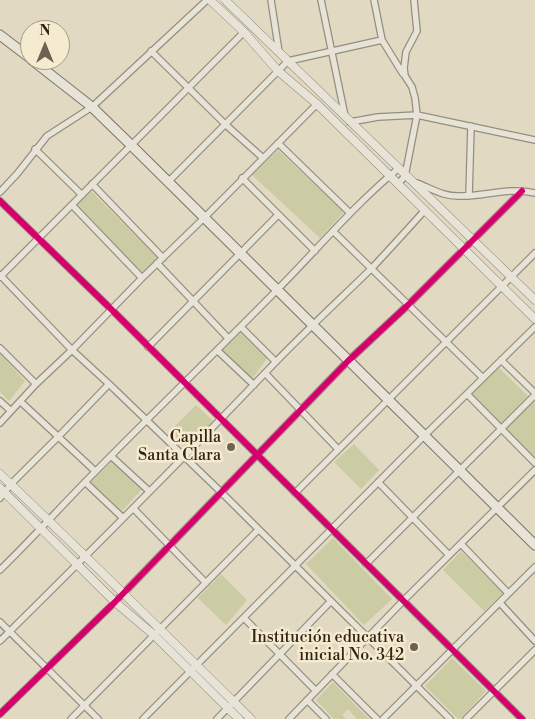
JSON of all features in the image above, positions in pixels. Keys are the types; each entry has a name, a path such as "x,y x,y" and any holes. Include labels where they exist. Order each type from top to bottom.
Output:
{"main road":[{"path":"0,34 20,50"},
{"path":"45,70 92,107 535,545"}],"street":[{"path":"0,192 18,174 47,136 92,107 208,0 244,32 278,71 317,104 535,320"},
{"path":"225,0 535,300"},
{"path":"271,0 279,52"},
{"path":"321,0 348,119"},
{"path":"374,0 382,40 412,87 415,98 417,115 408,178"},
{"path":"404,76 406,52 417,31 414,0"},
{"path":"244,32 0,276 72,350 221,492 450,719"},
{"path":"169,182 288,61 382,40"},
{"path":"151,51 226,125 263,158"},
{"path":"0,423 36,384 317,104"},
{"path":"348,119 417,115 535,140"},
{"path":"469,196 471,126"},
{"path":"278,143 350,213"},
{"path":"36,149 82,195"},
{"path":"0,570 41,530 95,471 218,351 228,338 334,232 350,213 399,168"},
{"path":"242,178 315,251"},
{"path":"398,184 408,178"},
{"path":"408,178 437,193 460,197 497,192 522,191 535,193"},
{"path":"92,184 163,258"},
{"path":"0,714 124,593 348,361 408,305 522,191"},
{"path":"0,201 112,310 522,719"},
{"path":"72,205 142,278"},
{"path":"0,641 222,420 265,373 371,268 425,210"},
{"path":"148,347 278,215"},
{"path":"334,232 483,378"},
{"path":"295,493 535,253"},
{"path":"157,263 228,338"},
{"path":"241,327 276,362"},
{"path":"143,719 535,327"},
{"path":"0,348 36,384"},
{"path":"218,351 254,385"},
{"path":"366,564 502,430 535,394 501,360"},
{"path":"265,373 302,409 338,449"},
{"path":"109,384 2,493 115,602 154,635 239,719"},
{"path":"467,394 535,463"},
{"path":"0,400 11,411"},
{"path":"21,402 95,471"},
{"path":"111,456 149,491"},
{"path":"289,719 402,601 534,472"},
{"path":"0,474 251,719"},
{"path":"85,482 123,518"},
{"path":"378,482 449,555"},
{"path":"132,508 206,583"},
{"path":"71,719 258,530"},
{"path":"460,544 508,593"},
{"path":"383,719 535,567"},
{"path":"217,719 331,601"},
{"path":"500,602 535,641"},
{"path":"244,618 316,691"},
{"path":"0,622 98,719"},
{"path":"466,719 535,650"},
{"path":"332,674 377,719"},
{"path":"308,700 326,719"}],"green space":[{"path":"278,150 344,212 320,238 252,175"},
{"path":"91,191 158,258 141,273 77,204"},
{"path":"242,330 269,356 252,379 220,352"},
{"path":"0,354 25,381 9,401 0,392"},
{"path":"499,368 528,396 501,425 471,395"},
{"path":"533,402 535,404 535,457 506,429"},
{"path":"196,405 213,421 187,448 170,431"},
{"path":"354,444 379,470 361,489 334,462"},
{"path":"112,461 142,489 122,511 91,482"},
{"path":"333,538 392,599 364,625 306,564"},
{"path":"461,551 503,593 484,611 443,570"},
{"path":"221,574 247,600 226,625 198,598"},
{"path":"452,658 486,691 460,719 425,686"},
{"path":"333,682 369,719 357,719 348,709 342,715 346,719 334,719 316,700"}],"cycle path":[{"path":"0,714 115,602 348,361 408,305 522,191"},
{"path":"0,201 112,310 522,719"}],"place":[{"name":"Capilla Santa Clara","path":"231,447"},
{"name":"Institución educativa inicial No. 342","path":"414,647"}]}
